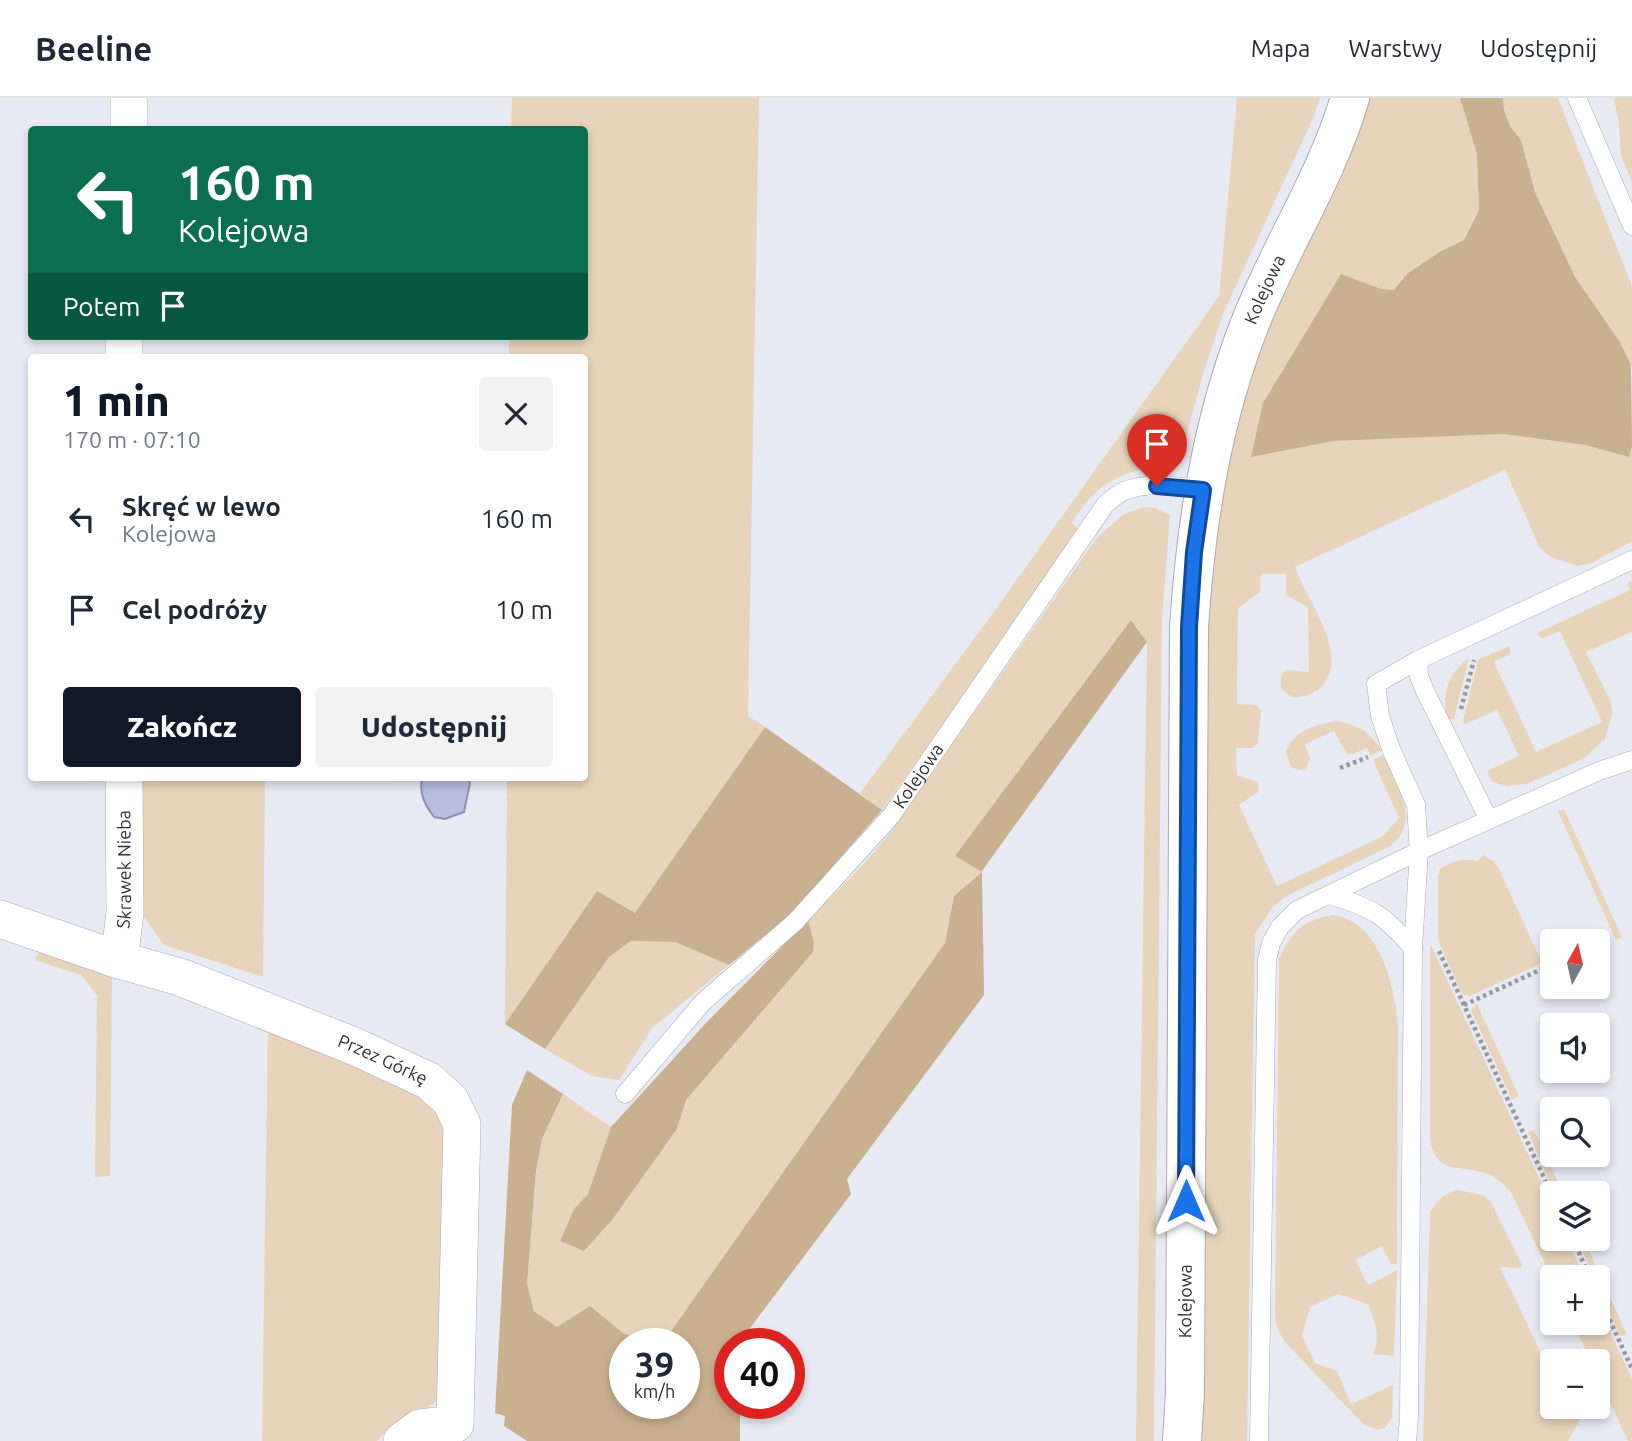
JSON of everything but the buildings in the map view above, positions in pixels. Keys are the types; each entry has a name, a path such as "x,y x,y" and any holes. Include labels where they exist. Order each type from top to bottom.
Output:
{"street":[{"path":"129,98 129,126"},
{"name":"Kolejowa","path":"1182,1441 1185,1378 1189,627 1194,552 1203,490 1224,399 1251,323 1277,262 1316,183 1350,98"},
{"name":"Skrawek Nieba","path":"119,960 125,913 124,781"},
{"name":"Przez Górkę","path":"0,919 119,960 180,977 356,1047 429,1081 450,1100 462,1124 455,1424 421,1428 402,1441"}],"lane":[{"path":"1577,98 1632,226"},
{"name":"Kolejowa","path":"625,1094 703,1002 795,922 891,816 1105,505 1123,492 1142,486 1181,486 1203,490"},
{"path":"1407,1441 1413,1166 1413,948 1419,851 1416,805 1391,749 1380,716 1376,684 1418,660 1632,561"},
{"path":"1418,660 1424,691 1489,820"},
{"path":"1259,1441 1267,960 1271,943 1280,927 1297,910 1419,851 1599,771 1632,760"},
{"path":"1329,895 1368,907 1390,922 1413,948"}],"path":[{"path":"1458,720 1475,657"},
{"path":"1340,768 1366,757 1374,757"},
{"path":"1433,940 1546,1181"},
{"path":"1464,1005 1540,970"},
{"path":"1610,1320 1632,1368"}],"shaded area":[{"path":"512,98 759,98 748,716 765,727 635,914 597,891 505,1024 507,781 588,781 588,354 509,354 509,340 588,340 588,126 511,126"},
{"path":"1237,98 1320,98 1223,314 1203,374 1179,464 1130,473 1105,485 1094,494 1072,523 1081,531 882,810 860,793 991,616 1219,296"},
{"path":"1369,98 1460,98 1477,154 1479,210 1464,240 1441,251 1408,273 1394,290 1381,289 1251,457 1334,441 1503,434 1585,445 1629,457 1632,447 1632,541 1592,563 1577,566 1551,557 1540,548 1505,470 1295,567 1324,627 1332,659 1329,674 1321,687 1303,696 1291,697 1281,688 1284,672 1309,672 1308,607 1286,595 1286,574 1261,574 1260,592 1238,608 1237,704 1256,705 1261,710 1258,743 1252,748 1236,748 1237,775 1257,782 1259,788 1258,792 1239,805 1277,886 1382,837 1399,818 1373,760 1383,755 1400,790 1406,813 1401,835 1392,845 1285,897 1272,908 1255,934 1247,1441 1197,1441 1207,612 1214,548 1229,454 1255,362 1295,262"},
{"path":"1460,98 1503,98 1510,126 1521,140 1535,192 1575,277 1620,342 1631,365 1632,447 1629,457 1585,445 1503,434 1334,441 1251,457 1263,403 1341,274 1381,289 1394,290 1408,273 1441,251 1464,240 1479,210 1477,154"},
{"path":"1503,98 1558,98 1632,286 1632,367 1620,342 1575,277 1535,192 1521,140 1510,126"},
{"path":"1614,98 1632,98 1632,182 1621,156"},
{"path":"1144,507 1155,508 1170,515 1162,619 1154,1441 1136,1441 1147,642 1132,620 956,856 982,872 954,896 945,943 673,1328 616,1328 590,1307 557,1327 534,1311 527,1284 536,1171 542,1139 563,1094 611,1127 588,1194 574,1209 560,1241 584,1251 612,1220 677,1129 685,1100 812,952 814,942 808,920 863,865 890,833 1095,540 1124,514"},
{"path":"1632,580 1632,632 1586,652 1611,702 1612,715 1605,739 1583,759 1527,784 1507,786 1492,782 1487,771 1519,756 1497,710 1465,724 1463,721 1478,660 1510,646 1510,654 1494,662 1536,752 1602,722 1560,631 1542,639 1537,633 1630,590 1627,583"},
{"path":"1131,620 1147,642 982,871 984,995 847,1179 851,1194 750,1328 714,1328 714,1419 740,1419 740,1441 527,1441 504,1426 505,1416 495,1413 512,1105 527,1070 563,1094 542,1139 536,1171 527,1284 534,1311 557,1327 590,1306 617,1328 609,1328 609,1419 700,1419 700,1328 673,1328 945,943 954,896 982,872 955,856"},
{"path":"1469,658 1454,719 1448,719 1445,702 1448,685 1456,670"},
{"path":"1336,721 1363,730 1382,750 1371,756 1367,748 1347,754 1334,731 1305,744 1310,758 1306,769 1291,767 1286,752 1294,739 1313,727"},
{"path":"765,727 882,810 792,913 729,965 675,942 631,941 609,957 545,1049 505,1024 597,891 635,913"},
{"path":"139,781 265,781 263,977 164,945 139,910"},
{"path":"1564,809 1622,937 1616,940 1558,811"},
{"path":"1483,855 1499,869 1540,964 1470,996 1462,994 1438,940 1438,876 1440,869 1458,860 1478,861"},
{"path":"1332,915 1349,919 1373,942 1389,976 1397,1012 1397,1264 1391,1264 1382,1246 1355,1260 1368,1285 1397,1270 1394,1356 1373,1354 1377,1335 1368,1304 1338,1294 1310,1307 1302,1336 1315,1363 1337,1371 1351,1404 1393,1385 1392,1418 1385,1428 1378,1430 1363,1424 1285,1342 1278,1330 1275,1316 1279,959 1293,935 1305,924"},
{"path":"808,920 814,942 813,952 686,1100 677,1129 612,1220 584,1251 560,1241 574,1209 588,1194 611,1127 706,1023"},
{"path":"631,941 675,942 729,965 652,1028 619,1080 592,1076 545,1049 609,957"},
{"path":"43,942 112,965 110,1176 95,1177 97,995 81,975 35,960"},
{"path":"1430,943 1540,1181 1540,1251 1573,1251 1579,1265 1545,1265 1511,1192 1489,1174 1443,1164 1437,1159 1430,1139"},
{"path":"1477,1004 1519,1096 1512,1100 1471,1010"},
{"path":"268,1021 421,1092 448,1120 445,1393 428,1407 393,1427 377,1441 262,1441"},
{"path":"1534,1130 1540,1143 1540,1160 1528,1132"},
{"path":"1543,1167 1551,1167 1557,1181 1549,1181"},
{"path":"1457,1190 1483,1195 1491,1202 1522,1265 1521,1268 1500,1267 1540,1351 1540,1419 1580,1419 1568,1441 1423,1441 1430,1213 1435,1204 1448,1193"},
{"path":"1582,1251 1589,1251 1596,1265 1589,1265"},
{"path":"1610,1297 1627,1335 1620,1336 1610,1314"},
{"path":"1610,1331 1632,1379 1632,1441 1628,1441 1610,1403 1610,1349 1585,1349 1579,1335 1610,1335"}],"water":[{"path":"422,781 470,783 464,812 445,819 434,817 427,808"}],"route":[{"path":"1157,486 1203,490 1194,552 1189,627 1186,1201"}]}
